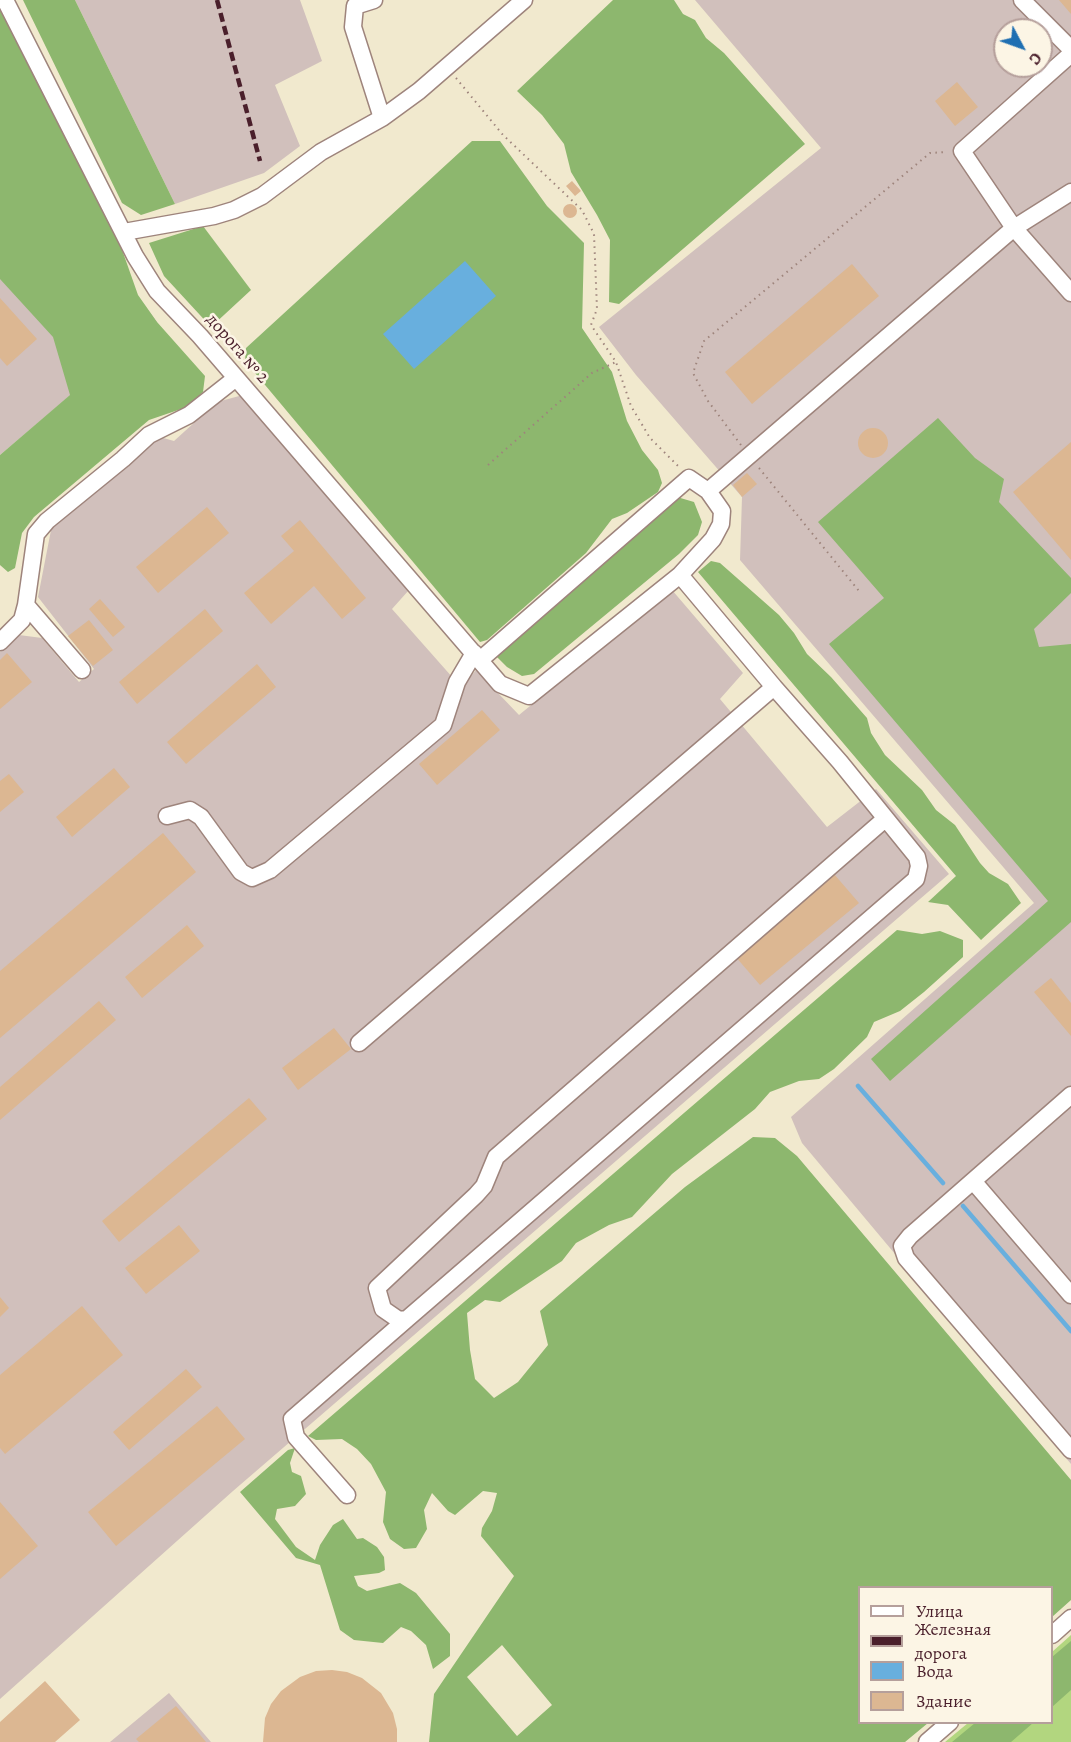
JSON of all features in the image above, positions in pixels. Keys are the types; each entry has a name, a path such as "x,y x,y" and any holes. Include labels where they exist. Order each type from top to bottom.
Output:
{"street":[{"name":"дорога № 2","path":"4,0 135,256 157,291 236,378 500,684 529,696 680,575"},
{"path":"374,0 355,6 353,27 382,118"},
{"path":"124,232 214,216 234,210 262,196 321,152 382,118 419,91 524,0"},
{"path":"1023,0 1071,51 962,151 1014,228 1071,293"},
{"path":"708,491 1014,228 1071,192"},
{"path":"0,642 22,620 36,534 47,521 149,435 189,415 236,378"},
{"path":"167,816 190,810 201,817 241,872 252,878 270,870 443,725 458,682 477,656 689,478 708,491 722,511 721,524 713,539 680,575 840,762 916,857 919,866 916,879 292,1419 297,1437 347,1495"},
{"path":"26,605 82,670"},
{"path":"359,1043 774,687"},
{"path":"407,1319 399,1320 383,1309 377,1288 476,1195 484,1186 496,1157 885,819"},
{"path":"1071,1095 910,1236 902,1246 906,1258 1071,1450"},
{"path":"973,1181 1071,1295"},
{"path":"1053,1634 1071,1618"},
{"path":"927,1742 948,1724"}],"path":[{"path":"446,67 503,135 582,210 594,234 597,309 591,325 616,362 631,406 650,438 689,478"},
{"path":"859,591 749,455 708,401 693,373 704,341 930,153 962,151"},
{"path":"488,465 592,373 616,362"}],"shaded area":[{"path":"75,0 300,0 322,61 275,85 300,146 264,173 175,204"},
{"path":"695,0 1071,0 1071,1464 802,1143 791,1117 1034,903 740,560 742,497 636,375 599,327 821,148"},
{"path":"0,46 34,155 157,322 0,455"},
{"path":"243,395 409,590 392,609 453,678 463,686 476,670 519,715 672,590 743,673 720,699 827,827 876,789 949,874 233,1491 0,1699 0,652 19,635 42,638 79,682 94,669 38,597 52,525 160,437 174,441 217,402"},
{"path":"169,1693 211,1742 110,1742"}],"green space":[{"path":"23,0 75,0 175,204 141,215 122,203"},
{"path":"613,0 674,0 683,14 695,20 706,38 724,53 805,144 619,304 609,302 610,240 571,172 564,144 542,115 517,91"},
{"path":"0,10 120,244 138,295 157,322 205,376 203,392 187,407 149,420 34,517 22,533 15,568 8,572 0,565 0,455 70,395 53,337 0,279"},
{"path":"472,141 500,141 547,206 584,243 582,328 612,372 627,421 642,450 658,470 662,483 658,492 627,513 612,519 586,553 487,640 480,642 245,361 246,348"},
{"path":"203,226 251,290 211,327 164,276 149,243"},
{"path":"938,418 975,458 1004,479 999,502 1071,578 1071,593 1034,629 1039,647 1071,644 1071,922 890,1081 871,1059 1048,901 829,644 884,598 818,522"},
{"path":"677,497 694,502 702,522 698,535 679,554 534,674 522,676 507,667 495,655"},
{"path":"711,561 720,563 779,615 807,654 867,718 871,733 885,755 922,790 936,810 955,825 989,873 1008,884 1021,903 981,940 948,905 928,902 956,876 698,572"},
{"path":"897,930 922,934 940,931 963,940 963,957 900,1011 874,1022 867,1037 834,1069 819,1079 799,1081 770,1092 755,1109 672,1174 632,1217 609,1225 576,1243 562,1261 500,1302 485,1300 467,1313 475,1379 494,1398 518,1382 548,1345 540,1311 685,1187 753,1137 775,1138 797,1156 1071,1480 1071,1600 1053,1616 1053,1586 858,1586 858,1724 927,1724 905,1742 429,1742 434,1694 514,1576 481,1536 482,1528 492,1511 497,1493 483,1491 455,1515 448,1511 432,1493 424,1510 427,1529 416,1548 404,1549 390,1539 383,1522 386,1492 371,1464 357,1449 342,1439 316,1440 308,1436","holes":["502,1645 552,1705 517,1736 467,1677"]},
{"path":"295,1448 290,1463 292,1472 301,1476 306,1494 295,1506 277,1509 275,1519 296,1547 315,1560 320,1545 333,1525 343,1519 357,1539 363,1538 377,1547 384,1557 385,1570 379,1573 354,1576 358,1586 367,1591 400,1583 416,1593 450,1634 450,1656 433,1669 426,1645 411,1631 401,1627 383,1643 354,1640 340,1630 320,1565 296,1558 240,1492 288,1450"},
{"path":"1071,1635 1071,1742 945,1742 967,1724 1053,1724 1053,1651"},
{"path":"1071,1641 1071,1690 1053,1706 1053,1656"},
{"path":"974,1724 1032,1724 1011,1742 952,1742"}],"water":[{"path":"465,261 496,296 414,369 383,334"}],"building":[{"path":"1059,0 1071,0 1071,14"},
{"path":"957,82 978,107 955,126 935,101"},
{"path":"572,181 581,191 575,196 566,186"},
{"path":"570,204 575,206 577,211 575,216 570,218 565,216 563,211 565,206"},
{"path":"852,264 879,296 752,404 725,372"},
{"path":"0,298 37,339 7,366 0,358"},
{"path":"873,428 884,432 888,443 884,454 873,458 862,454 858,443 862,432"},
{"path":"1071,442 1071,560 1013,492"},
{"path":"747,473 757,484 742,497 733,485"},
{"path":"207,507 229,533 158,593 136,567"},
{"path":"300,520 366,598 342,619 314,586 271,624 244,593 294,551 281,536"},
{"path":"100,599 125,627 113,637 89,609"},
{"path":"205,609 223,631 137,704 119,682"},
{"path":"89,620 113,650 93,666 68,636"},
{"path":"7,653 32,682 0,709 0,660"},
{"path":"257,664 276,687 186,764 167,742"},
{"path":"482,710 500,730 437,785 419,764"},
{"path":"114,768 130,787 72,837 56,817"},
{"path":"9,774 24,792 0,812 0,781"},
{"path":"163,833 196,872 0,1038 0,971"},
{"path":"834,874 859,903 760,985 735,956"},
{"path":"187,925 204,946 142,998 125,977"},
{"path":"1051,978 1071,1003 1071,1036 1034,992"},
{"path":"99,1001 116,1020 0,1120 0,1087"},
{"path":"334,1028 351,1049 298,1090 282,1068"},
{"path":"249,1098 267,1119 119,1242 102,1221"},
{"path":"179,1225 200,1251 146,1294 125,1268"},
{"path":"0,1297 9,1308 0,1317"},
{"path":"82,1306 123,1355 5,1454 0,1448 0,1375"},
{"path":"186,1369 202,1387 129,1450 113,1432"},
{"path":"217,1406 245,1439 116,1546 88,1512"},
{"path":"0,1502 38,1546 0,1579"},
{"path":"316,1671 347,1672 362,1678 381,1693 393,1713 397,1742 263,1742 265,1718 271,1704 281,1691 300,1677"},
{"path":"45,1681 80,1720 55,1742 0,1742 0,1722"},
{"path":"176,1706 206,1742 139,1742 136,1739"}],"waterway":[{"path":"858,1086 943,1183"},
{"path":"963,1206 1071,1331"}],"railway":[{"path":"217,0 260,161"}]}
